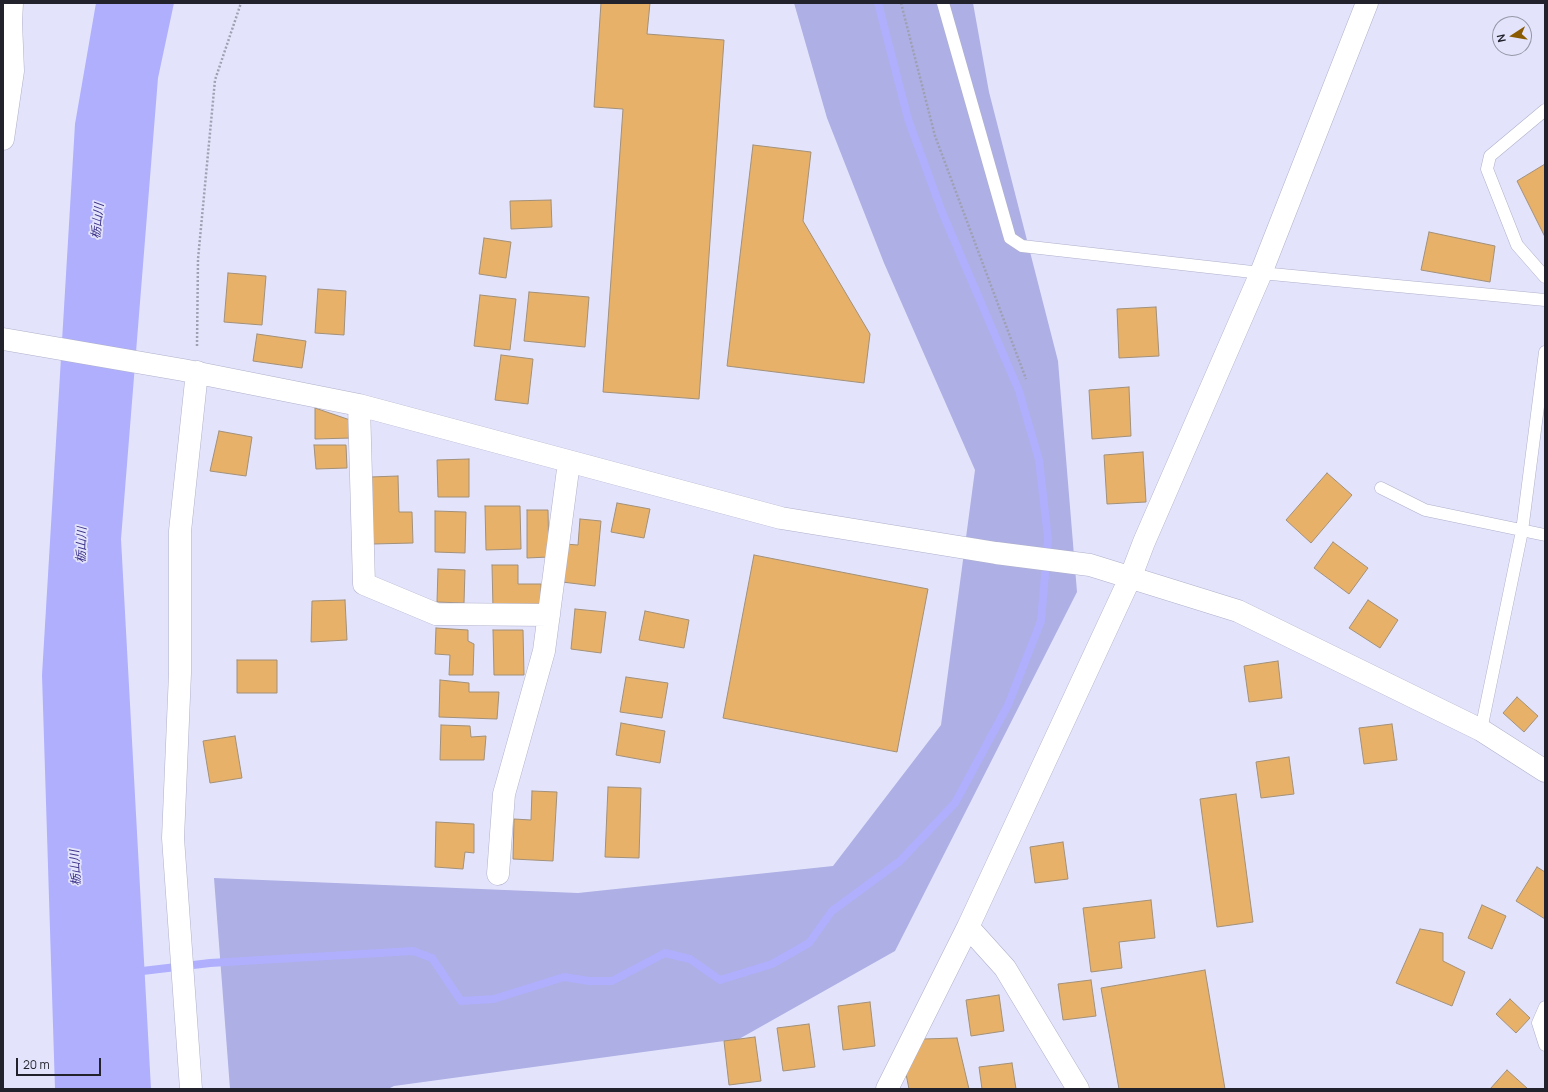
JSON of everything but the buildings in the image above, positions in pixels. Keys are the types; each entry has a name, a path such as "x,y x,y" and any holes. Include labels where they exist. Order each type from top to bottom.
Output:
{"street":[{"path":"3,139 13,71 11,22 12,3"},
{"path":"887,1089 968,928 1131,576 1144,542 1261,273 1367,3"},
{"path":"3,339 190,371 359,405 781,518 996,553 1090,565 1131,576 1238,611 1481,730 1545,771"},
{"path":"190,371 180,532 180,673 173,838 191,1089"},
{"path":"359,405 364,584 436,614 549,615"},
{"path":"498,874 504,794 544,651 569,462"},
{"path":"968,928 1005,968 1078,1089"}],"lane":[{"path":"943,3 1010,238 1022,246 1261,273 1545,300"},
{"path":"1545,110 1490,156 1486,169 1517,245 1545,277"},
{"path":"1481,730 1522,531 1545,352"},
{"path":"1381,488 1425,510 1545,535"},
{"path":"1545,1007 1538,1023 1545,1045"}],"path":[{"path":"190,371 198,259 215,80 241,3"},
{"path":"901,3 934,136 1026,379"}],"shaded area":[{"path":"794,3 973,3 989,92 1058,361 1077,592 895,951 739,1039 394,1086 388,1089 230,1089 214,878 578,893 833,866 941,725 975,470 884,263 827,118"}],"water":[{"name":"栃山川","path":"96,3 174,3 158,78 121,539 151,1089 55,1089 42,675 75,124"}],"waterway":[{"path":"134,972 210,963 413,951 432,958 461,1001 494,999 564,977 589,981 612,981 665,953 690,959 720,980 772,964 809,943 832,911 900,861 955,803 1008,705 1041,621 1048,539 1039,460 1019,391 942,212 908,119 878,3"}]}
